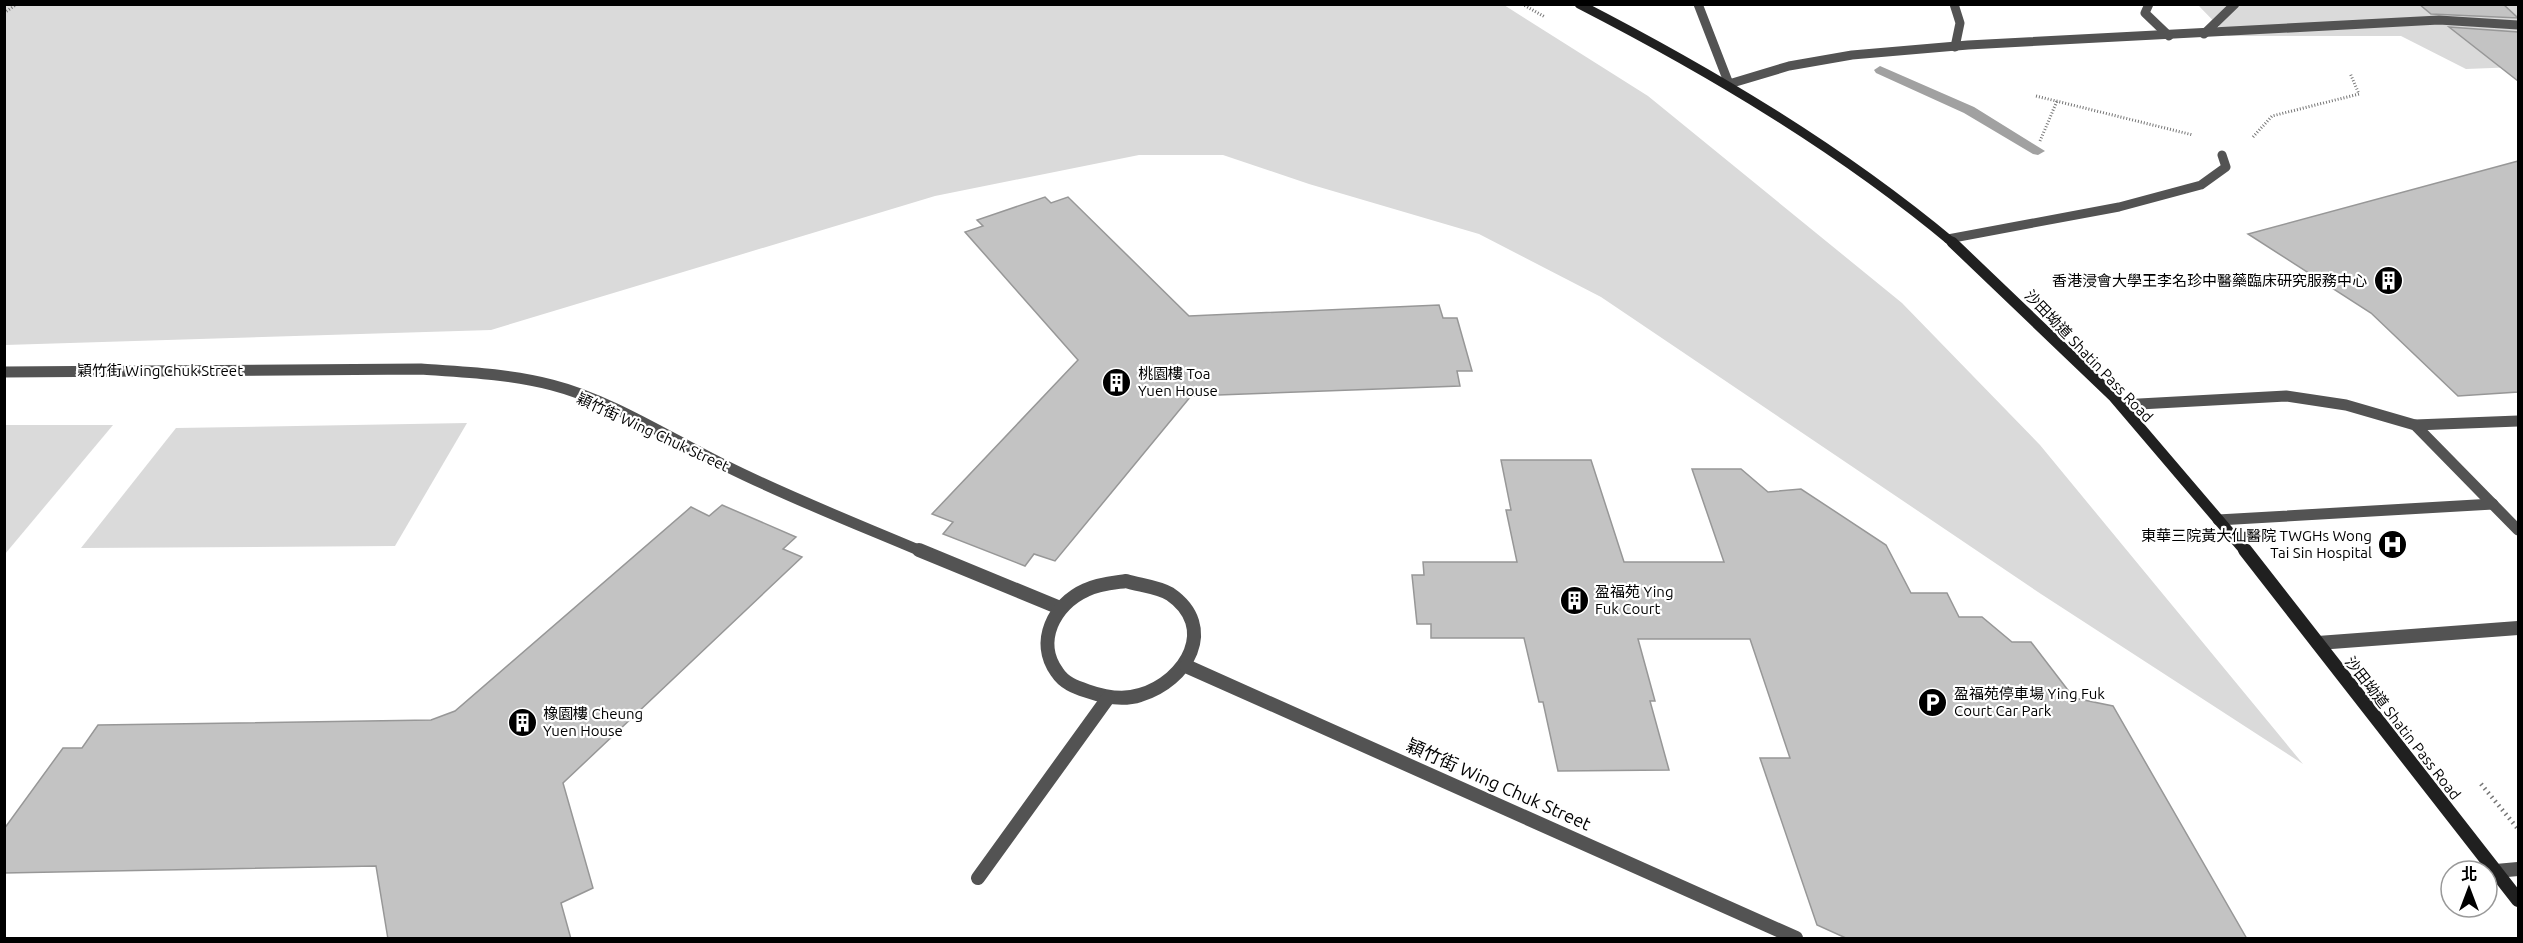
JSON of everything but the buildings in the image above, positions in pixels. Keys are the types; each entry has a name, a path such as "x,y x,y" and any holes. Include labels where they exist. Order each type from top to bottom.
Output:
{"main road":[{"name":"沙田坳道 Shatin Pass Road","path":"1580,4 1729,84 1860,170 1948,239 2121,405 2318,643 2487,859"},
{"name":"沙田坳道 Shatin Pass Road","path":"2499,875 2518,900"}],"lane":[{"path":"1698,4 1729,84 1789,66 1852,55 1955,47 2439,20 2518,26"},
{"path":"1954,4 1960,22 1955,47"},
{"path":"2149,4 2145,13 2169,36"},
{"path":"2204,34 2235,4"},
{"path":"1948,239 2119,207 2201,185 2226,167 2222,155"},
{"name":"穎竹街 Wing Chuk Street","path":"4,372 421,369 488,374 553,385 608,407 729,468 824,511 1060,608"},
{"path":"2121,405 2286,396 2346,405 2415,425 2518,421"},
{"path":"2415,425 2518,530"},
{"path":"2218,520 2493,504"},
{"path":"1126,581 1150,584 1172,594 1188,608 1196,627 1195,646 1186,666 1171,680 1152,691 1130,697 1108,698 1083,692 1063,680 1050,664 1045,646 1048,626 1060,608 1078,594 1101,584 1126,581"},
{"path":"2318,643 2518,628"},
{"name":"穎竹街 Wing Chuk Street","path":"1186,666 1796,939"},
{"path":"978,878 1108,698"},
{"path":"2499,871 2518,869"}],"path":[{"path":"4,13 17,4"},
{"path":"2226,167 2272,116 2359,94 2350,73"},
{"path":"2036,96 2200,136 2222,155"},
{"path":"2040,141 2057,101"}],"shaded area":[{"path":"5,4 1504,5 1648,96 1902,303 2040,445 2303,764 2041,594 1601,297 1479,234 1309,184 1223,155 1139,155 935,196 491,330 5,345"},
{"path":"2198,5 2518,5 2518,67 2466,69 2401,36 2228,36"},
{"path":"467,423 395,546 81,548 176,428"},
{"path":"4,425 113,425 5,554"}],"waterway":[{"path":"1880,70 1969,110 2038,151"}],"place":[{"name":"香港浸會大學王李名珍中醫藥臨床研究服務中心","path":"2388,280"},
{"name":"桃園樓 Toa Yuen House","path":"1117,382"},
{"name":"東華三院黃大仙醫院 TWGHs Wong Tai Sin Hospital","path":"2393,544"},
{"name":"盈福苑 Ying Fuk Court","path":"1574,600"},
{"name":"盈福苑停車場 Ying Fuk Court Car Park","path":"1933,702"},
{"name":"橡園樓 Cheung Yuen House","path":"522,722"}]}
